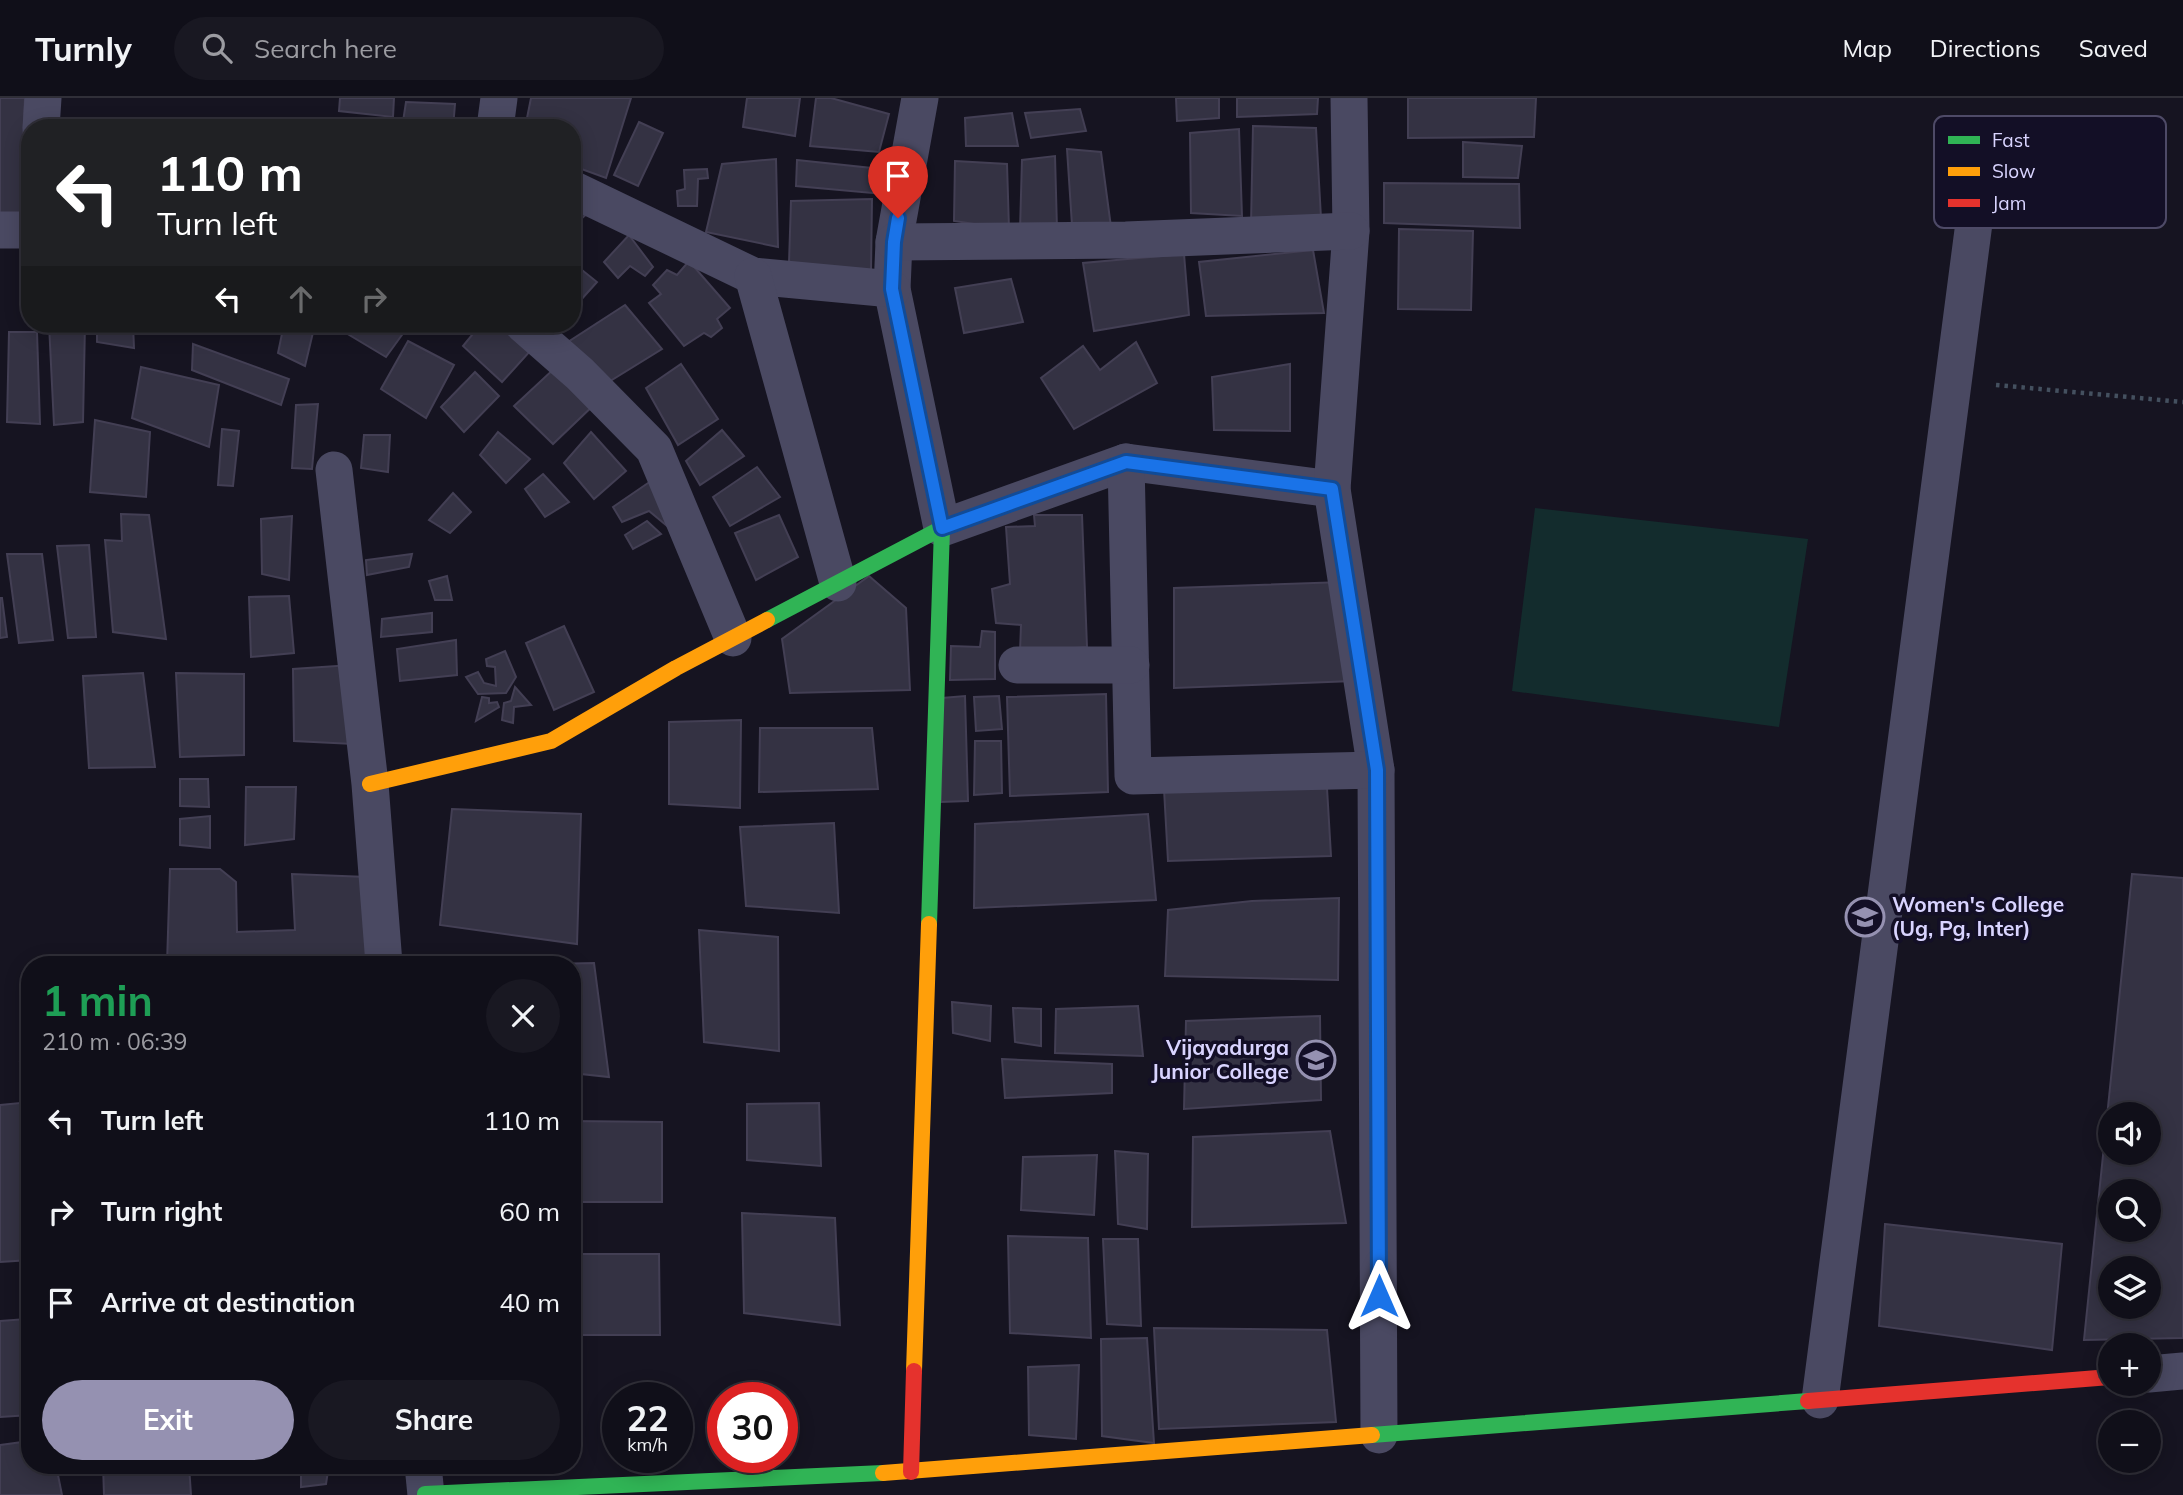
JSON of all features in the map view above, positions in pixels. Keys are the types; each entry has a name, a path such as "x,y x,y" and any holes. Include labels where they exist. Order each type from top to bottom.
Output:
{"street":[{"path":"42,119 43,98"},
{"path":"496,119 499,98"},
{"path":"911,1472 942,528 892,289 894,242 920,98"},
{"path":"1349,98 1351,231 1332,489 1377,770 1379,1435"},
{"path":"581,193 753,276 892,289"},
{"path":"1820,1400 1974,228"},
{"path":"0,230 21,230"},
{"path":"894,242 1126,240 1351,231"},
{"path":"753,276 838,583"},
{"path":"533,333 580,374 654,449 733,638"},
{"path":"370,784 551,741 676,668 942,528 1126,462 1332,489"},
{"path":"1126,462 1133,776 1377,770"},
{"path":"334,470 370,784 383,956"},
{"path":"1017,665 1131,664"},
{"path":"2161,1373 2183,1371"},
{"path":"425,1484 911,1472 2098,1378"}],"path":[{"path":"1954,381 2183,402"}],"green space":[{"path":"1535,508 1808,539 1779,727 1512,691"}],"building":[{"path":"0,98 25,98 24,119 21,119 20,215 0,213"},
{"path":"340,98 394,98 393,117 339,111"},
{"path":"531,98 631,98 606,178 581,169 581,119 527,119"},
{"path":"747,98 800,98 795,136 743,127"},
{"path":"816,98 831,98 889,114 879,152 810,146"},
{"path":"1176,98 1219,98 1219,118 1177,121"},
{"path":"1237,98 1318,98 1317,114 1237,117"},
{"path":"1408,98 1536,98 1534,137 1408,138"},
{"path":"406,102 455,104 454,119 403,119"},
{"path":"1080,109 1086,131 1031,138 1025,113"},
{"path":"1012,113 1018,146 966,146 965,118"},
{"path":"639,122 663,133 638,186 614,175"},
{"path":"1253,126 1316,128 1321,218 1251,225"},
{"path":"1239,129 1242,216 1191,213 1190,133"},
{"path":"1463,142 1522,146 1518,178 1463,177"},
{"path":"1067,149 1101,152 1111,227 1072,225"},
{"path":"1055,156 1057,229 1020,230 1022,160"},
{"path":"776,159 778,247 706,232 722,164"},
{"path":"797,160 881,169 883,194 796,186"},
{"path":"955,161 1007,164 1009,229 954,221"},
{"path":"707,169 708,178 698,179 697,206 678,206 677,191 685,189 684,170"},
{"path":"1384,183 1519,184 1520,228 1384,223"},
{"path":"872,199 871,272 789,263 791,201"},
{"path":"581,207 590,211 581,219"},
{"path":"1399,229 1473,231 1471,310 1398,309"},
{"path":"629,235 653,267 645,276 630,266 618,278 604,262"},
{"path":"1313,250 1324,313 1206,316 1199,262"},
{"path":"1184,254 1189,315 1094,331 1083,263"},
{"path":"689,261 730,308 717,319 722,328 711,337 704,333 684,346 649,303 661,294 653,285 667,270 677,275"},
{"path":"581,269 597,282 581,300"},
{"path":"1011,279 1023,322 964,333 955,288"},
{"path":"625,305 662,349 607,383 568,342"},
{"path":"9,332 37,333 40,424 7,422"},
{"path":"49,333 85,333 83,422 54,425"},
{"path":"97,333 133,333 134,348 97,342"},
{"path":"282,333 313,333 305,366 278,353"},
{"path":"346,333 403,333 386,357"},
{"path":"474,333 508,333 532,349 502,382 463,346"},
{"path":"408,341 454,365 426,418 381,389"},
{"path":"1136,342 1157,383 1074,429 1041,378 1083,346 1100,370"},
{"path":"193,344 289,379 281,405 192,370"},
{"path":"681,364 718,419 678,445 646,388"},
{"path":"1290,364 1290,431 1214,430 1212,377"},
{"path":"557,366 599,400 553,444 514,406"},
{"path":"141,367 219,385 209,447 132,418"},
{"path":"475,372 499,396 464,432 441,407"},
{"path":"318,404 312,469 292,468 296,405"},
{"path":"95,420 150,432 146,497 90,492"},
{"path":"222,429 239,431 233,486 218,485"},
{"path":"722,430 744,456 700,485 686,461"},
{"path":"498,432 530,459 506,483 480,455"},
{"path":"591,432 626,471 594,499 564,463"},
{"path":"364,435 390,435 388,472 361,468"},
{"path":"757,467 780,497 730,526 713,497"},
{"path":"543,474 569,502 545,517 525,489"},
{"path":"651,481 667,526 649,511 622,522 613,507"},
{"path":"453,493 471,512 450,533 429,520"},
{"path":"121,514 149,515 166,639 113,632 105,540 122,541"},
{"path":"779,515 798,557 756,580 735,533"},
{"path":"1034,515 1082,515 1087,647 1020,652 1021,625 996,623 992,589 1010,584 1006,527 1035,526"},
{"path":"292,516 289,580 262,574 261,519"},
{"path":"647,521 661,534 633,549 625,535"},
{"path":"89,545 96,637 68,638 57,546"},
{"path":"7,554 42,554 53,640 19,643"},
{"path":"412,554 409,567 367,575 366,560"},
{"path":"447,576 452,600 435,600 429,581"},
{"path":"869,576 906,608 910,690 790,693 782,639"},
{"path":"1343,582 1353,681 1174,688 1174,588"},
{"path":"289,596 294,653 251,657 249,597"},
{"path":"0,598 7,637 0,638"},
{"path":"432,613 432,632 381,637 382,619"},
{"path":"564,626 594,692 554,710 526,643"},
{"path":"982,631 995,632 995,679 950,680 951,646 980,647"},
{"path":"456,640 457,675 400,681 397,649"},
{"path":"505,651 516,677 506,693 478,694 466,677 478,672 484,683 496,686 495,667 487,666 486,659"},
{"path":"351,665 353,744 294,741 293,669"},
{"path":"143,673 155,767 89,768 83,676"},
{"path":"176,673 244,674 244,755 180,757"},
{"path":"515,687 531,705 514,707 513,723 502,720 504,703 511,701"},
{"path":"1106,694 1108,792 1010,796 1007,697"},
{"path":"965,696 968,801 941,802 942,698"},
{"path":"999,696 1002,729 976,731 974,697"},
{"path":"482,697 489,698 489,703 497,702 499,707 476,721"},
{"path":"741,720 740,808 669,804 669,722"},
{"path":"760,728 872,728 878,789 759,792"},
{"path":"975,741 1001,741 1002,793 974,795"},
{"path":"180,779 208,779 209,807 180,806"},
{"path":"246,787 296,787 294,839 245,845"},
{"path":"1327,788 1331,856 1168,861 1164,789"},
{"path":"452,809 581,814 577,944 440,925"},
{"path":"1148,814 1156,900 974,908 975,824"},
{"path":"210,816 210,848 180,845 180,819"},
{"path":"834,823 839,913 746,906 740,827"},
{"path":"170,869 220,869 236,882 237,932 295,930 292,874 367,877 370,956 167,956"},
{"path":"2132,874 2183,878 2183,1338 2161,1338 2161,1333 2098,1333 2098,1340 2084,1340 2098,1204 2098,1242 2161,1242 2161,1179 2101,1179 2102,1165 2161,1165 2161,1102 2109,1102"},
{"path":"1339,898 1338,980 1165,976 1168,910 1252,901"},
{"path":"699,930 778,937 779,1051 704,1042"},
{"path":"581,963 594,963 609,1077 581,1074"},
{"path":"952,1002 991,1006 990,1041 953,1033"},
{"path":"1138,1006 1143,1056 1055,1053 1056,1009"},
{"path":"1013,1008 1041,1009 1041,1046 1015,1042"},
{"path":"1320,1016 1321,1100 1184,1109 1186,1021"},
{"path":"1002,1059 1112,1064 1112,1093 1005,1098"},
{"path":"21,1103 21,1261 0,1262 0,1105"},
{"path":"819,1103 821,1166 747,1160 747,1104"},
{"path":"581,1121 662,1122 662,1202 581,1202"},
{"path":"1330,1131 1346,1223 1192,1227 1193,1137"},
{"path":"1115,1151 1148,1154 1147,1229 1118,1224"},
{"path":"1097,1155 1094,1215 1021,1210 1023,1157"},
{"path":"742,1213 835,1218 840,1325 744,1313"},
{"path":"1885,1224 2062,1244 2052,1350 1879,1326"},
{"path":"1008,1236 1088,1238 1091,1338 1010,1333"},
{"path":"1103,1239 1138,1239 1141,1326 1107,1324"},
{"path":"581,1254 659,1254 660,1335 581,1335"},
{"path":"21,1319 21,1416 0,1417 0,1321"},
{"path":"1154,1328 1327,1330 1336,1422 1159,1429"},
{"path":"1147,1338 1154,1443 1102,1436 1101,1339"},
{"path":"1079,1365 1076,1439 1029,1435 1028,1367"},
{"path":"21,1442 21,1474 58,1474 62,1495 0,1495 0,1445"},
{"path":"103,1474 190,1474 191,1495 104,1495"},
{"path":"301,1474 328,1474 326,1484 301,1487"}],"traffic: fast":[{"path":"767,620 942,528 929,924"},
{"path":"1372,1435 1808,1401"},
{"path":"425,1494 883,1473"}],"traffic: slow":[{"path":"370,784 551,741 676,668 767,620"},
{"path":"914,1371 929,924"},
{"path":"883,1473 1372,1435"}],"traffic: jam":[{"path":"911,1472 914,1371"},
{"path":"1808,1401 2098,1378"}],"place":[{"name":"Women's College (Ug, Pg, Inter)","path":"1865,917"},
{"name":"Vijayadurga Junior College","path":"1316,1060"}],"route":[{"path":"898,218 892,289 942,528 1126,462 1332,489 1377,770 1379,1296"}]}
